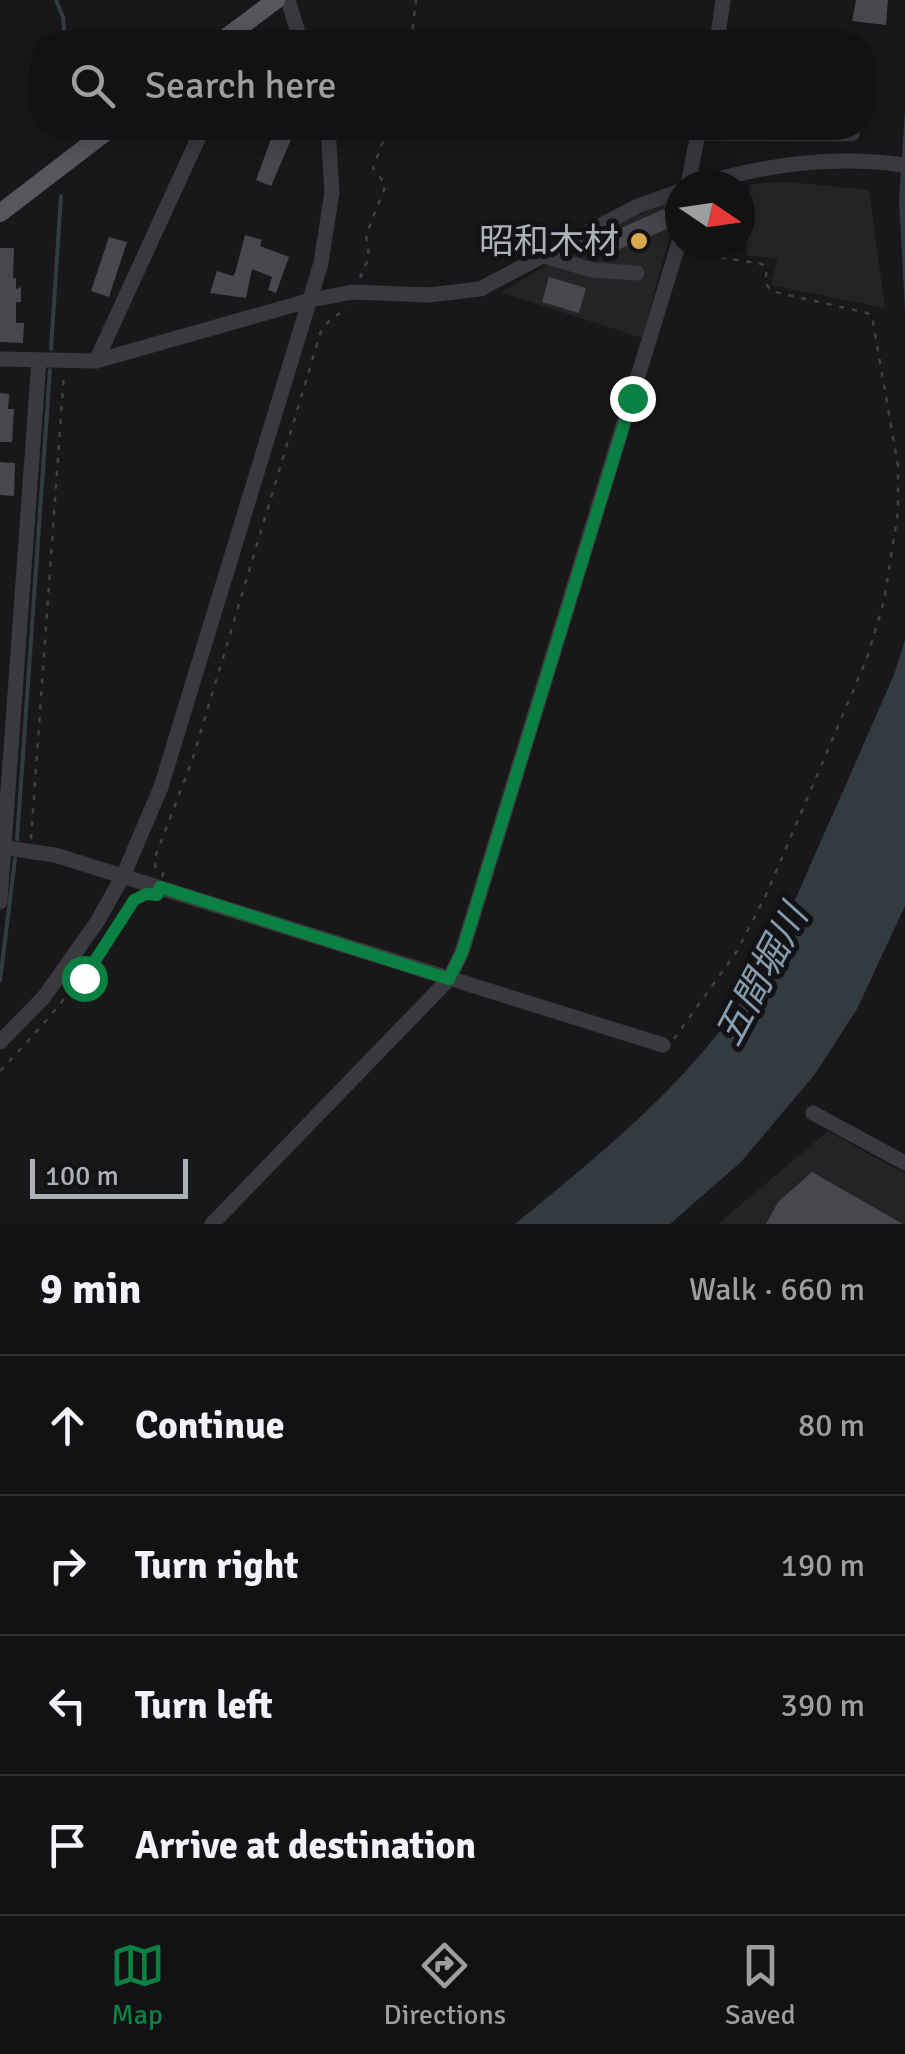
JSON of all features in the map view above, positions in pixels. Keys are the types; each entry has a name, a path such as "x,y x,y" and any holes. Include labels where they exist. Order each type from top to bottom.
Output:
{"main road":[{"path":"236,30 276,0"},
{"path":"0,213 95,140"}],"street":[{"path":"288,0 297,30"},
{"path":"719,30 723,0"},
{"path":"96,361 197,140"},
{"path":"0,1042 44,997 97,922 124,876 161,787 311,300 329,222 332,192 329,140"},
{"path":"691,170 696,140"},
{"path":"755,170 808,161 905,165"},
{"path":"0,359 96,361 311,300 353,292 460,294 480,290 638,206 665,196"},
{"path":"544,256 592,270 637,274"},
{"path":"212,1224 449,979 462,952 673,260"},
{"path":"0,902 39,360"},
{"path":"3,847 30,850 124,876 663,1045"},
{"path":"813,1114 905,1164"}],"path":[{"path":"412,30 416,0"},
{"path":"0,1071 84,978 134,900 146,894 157,895 163,873 156,869 154,860 192,760 321,332 343,312 367,264 366,236 386,184 373,168 384,140"},
{"path":"663,1045 674,1039 708,996 766,895 867,658 884,600 898,512 898,466 872,316 772,290 766,282 767,269 745,260"},
{"path":"30,850 65,362"}],"shaded area":[{"path":"788,182 869,190 885,308 771,285 778,259 755,256 755,184"},
{"path":"665,202 665,254 642,338 501,292 605,231"},
{"path":"828,1131 905,1174 905,1224 718,1224"}],"water":[{"path":"905,111 905,309 899,200"},
{"name":"五間堀川","path":"905,640 905,906 857,1009 815,1074 741,1162 670,1224 515,1224 648,1110 697,1059 734,1011 761,968 795,899 895,672"}],"building":[{"path":"856,0 888,0 886,25 852,21"},
{"path":"271,140 291,140 271,186 256,180"},
{"path":"665,211 665,230 617,250 610,233"},
{"path":"245,235 262,240 260,246 289,257 276,293 268,290 272,277 252,269 246,298 210,293 217,271 233,276 235,273"},
{"path":"109,237 127,242 109,297 91,291"},
{"path":"0,248 14,248 13,278 16,289 21,287 16,323 24,323 23,343 0,342"},
{"path":"549,277 586,288 579,313 542,302"},
{"path":"0,393 9,394 8,409 14,409 12,442 0,442"},
{"path":"0,462 15,463 14,496 0,495"},
{"path":"812,1172 903,1224 766,1224 778,1202"}],"waterway":[{"path":"56,0 64,30"},
{"path":"51,349 61,196"},
{"path":"17,839 50,370"},
{"path":"0,981 15,859"}],"place":[{"name":"昭和木材","path":"639,241"}],"route":[{"path":"84,978 134,900 146,894 157,895 160,887 449,979 462,952 632,398"}]}
